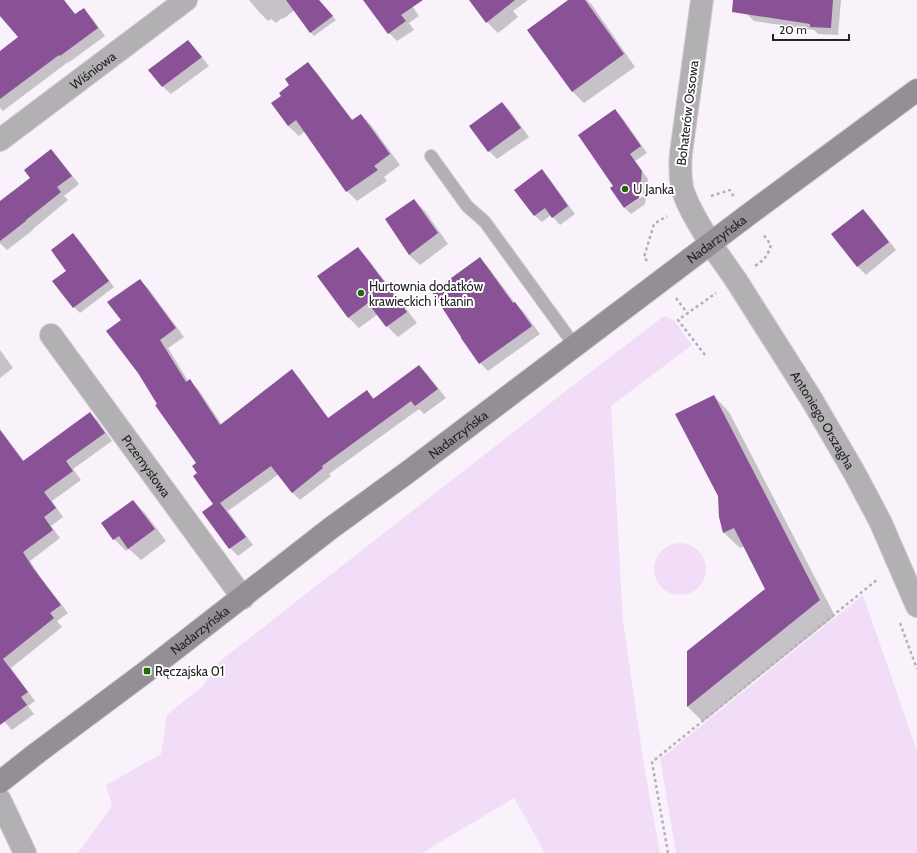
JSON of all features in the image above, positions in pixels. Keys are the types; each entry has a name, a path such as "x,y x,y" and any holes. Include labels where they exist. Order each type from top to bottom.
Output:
{"main road":[{"name":"Nadarzyńska","path":"0,782 243,598 331,528 408,472 710,243 917,90"}],"street":[{"name":"Wiśniowa","path":"0,140 186,0"},
{"name":"Bohaterów Ossowa","path":"702,0 681,153 680,171 682,188 688,204 710,243"},
{"name":"Antoniego Orszagha","path":"710,243 812,400 854,472 880,521 917,606"},
{"name":"Przemysłowa","path":"51,335 243,598"},
{"path":"0,800 25,853"}],"lane":[{"path":"431,156 467,206 485,222 575,346"}],"path":[{"path":"678,320 705,355"},
{"path":"668,853 652,762 882,576"},
{"path":"899,621 917,669"}],"shaded area":[{"path":"664,316 674,320 692,345 611,406 623,621 645,772 660,853 545,853 514,798 422,853 78,853 112,806 106,785 161,754 167,715 203,686 215,665"},
{"path":"675,543 685,543 694,547 702,555 706,564 706,574 702,583 694,591 685,595 675,595 666,591 658,583 654,574 654,564 658,555 666,547"},
{"path":"863,595 917,751 917,853 676,853 660,759"}],"building":[{"path":"0,0 64,0 75,14 84,8 98,28 0,99 0,51 18,37 0,16"},
{"path":"286,0 319,0 333,16 310,33"},
{"path":"363,0 423,0 401,15 406,21 388,34"},
{"path":"469,0 515,0 486,23"},
{"path":"568,0 585,0 624,54 572,92 527,30"},
{"path":"733,0 833,0 831,28 810,27 810,24 732,12"},
{"path":"188,40 202,57 162,87 148,70"},
{"path":"308,62 352,120 361,114 390,154 374,166 378,170 346,192 296,120 288,126 271,103 281,96 279,93 289,85 285,79"},
{"path":"502,102 521,128 488,152 469,126"},
{"path":"615,109 641,146 630,154 642,171 639,198 624,208 610,188 613,186 578,135"},
{"path":"51,149 72,176 57,187 61,192 0,241 0,201 30,178 24,170"},
{"path":"542,169 568,206 552,218 545,208 534,216 514,190"},
{"path":"414,199 438,233 409,255 385,219"},
{"path":"863,209 889,242 857,267 831,234"},
{"path":"73,233 109,281 73,308 52,281 66,271 51,250"},
{"name":"Hurtownia dodatków krawieckich i tkanin","path":"358,247 407,312 386,327 368,303 348,318 317,276"},
{"path":"480,257 513,303 515,302 532,326 479,364 432,292"},
{"path":"140,279 176,328 160,340 186,382 190,379 220,425 292,369 328,418 367,390 373,399 419,365 438,389 415,406 411,401 322,466 323,468 292,493 271,466 220,503 246,537 229,549 202,512 213,504 193,476 197,473 192,466 196,463 155,405 157,404 138,373 106,331 121,320 107,302"},
{"path":"714,395 820,600 687,707 687,651 765,589 734,528 723,533 719,517 718,496 675,414"},
{"path":"90,412 105,433 66,461 73,471 44,492 56,508 44,517 53,530 23,552 61,605 50,613 54,618 3,659 28,692 21,697 27,705 0,725 0,430 23,461"},
{"path":"133,500 155,529 128,549 119,536 113,540 101,523"}],"place":[{"name":"U Janka","path":"625,189"},
{"name":"Hurtownia dodatków krawieckich i tkanin","path":"361,293"},
{"name":"Ręczajska 01","path":"147,671"}]}
